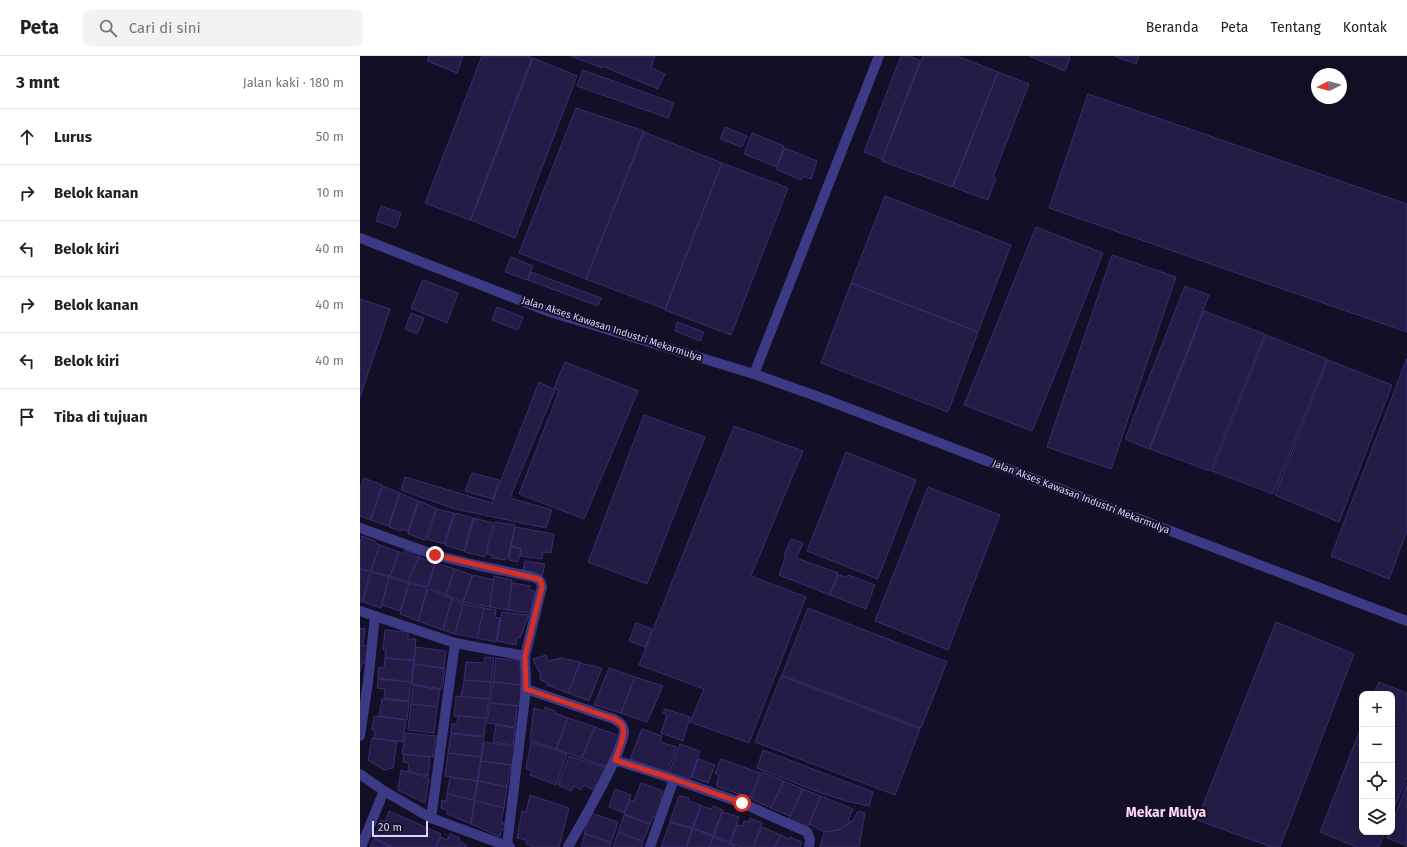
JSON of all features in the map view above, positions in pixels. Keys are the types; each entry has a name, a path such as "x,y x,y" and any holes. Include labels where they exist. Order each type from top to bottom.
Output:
{"street":[{"path":"754,374 879,56"},
{"name":"Jalan Akses Kawasan Industri Mekarmulya","path":"360,238 550,312 754,374 819,397 1407,621"},
{"path":"360,528 435,555 539,579 542,587 525,656 526,689 508,846 431,818 384,791 360,774"},
{"path":"360,611 456,643 525,656"},
{"path":"360,736 368,682 375,616"},
{"path":"431,818 456,643"},
{"path":"526,689 614,719 622,724 624,729 623,738 615,760 568,847"},
{"path":"615,760 742,803 807,832 810,839 809,847"},
{"path":"650,847 674,779"},
{"path":"361,847 384,791"}],"building":[{"path":"429,56 463,56 457,73 427,61"},
{"path":"482,56 528,56 532,58 470,220 425,203"},
{"path":"571,56 655,56 651,68 665,74 658,89 602,66 602,68"},
{"path":"901,56 910,56 920,61 882,159 864,152"},
{"path":"923,56 957,56 998,72 952,187 882,161"},
{"path":"1029,56 1066,56 1070,57 1065,71"},
{"path":"1114,56 1139,56 1136,64"},
{"path":"533,58 577,76 515,238 471,220"},
{"path":"583,70 674,103 668,118 577,86"},
{"path":"998,72 1029,84 993,177 996,178 988,200 953,187"},
{"path":"1088,94 1407,204 1407,332 1049,208"},
{"path":"576,108 644,131 586,279 519,253"},
{"path":"725,127 747,136 742,147 720,139"},
{"path":"644,132 722,163 665,309 586,279"},
{"path":"752,133 784,146 777,167 744,154"},
{"path":"785,148 817,161 811,179 803,176 801,180 776,169"},
{"path":"722,163 788,188 731,335 665,310"},
{"path":"885,196 1011,245 978,332 851,283"},
{"path":"381,206 401,213 396,228 376,221"},
{"path":"1036,227 1103,253 1032,431 964,405"},
{"path":"1112,255 1176,277 1111,469 1047,447"},
{"path":"511,257 533,266 527,280 505,272"},
{"path":"531,272 601,298 598,306 528,280"},
{"path":"423,280 458,293 447,323 411,308"},
{"path":"851,283 978,332 948,412 821,363"},
{"path":"1185,286 1209,295 1149,449 1125,439"},
{"path":"360,299 390,309 360,397"},
{"path":"497,307 523,317 518,330 492,320"},
{"path":"1204,311 1265,334 1210,471 1150,449"},
{"path":"411,313 424,318 417,334 405,329"},
{"path":"677,322 704,332 700,341 675,331"},
{"path":"1266,335 1327,359 1273,494 1212,471"},
{"path":"1407,358 1407,531 1389,579 1331,556"},
{"path":"1328,360 1392,385 1339,522 1275,495"},
{"path":"565,362 638,391 584,519 519,494 559,391 554,388"},
{"path":"539,382 555,390 510,498 552,510 546,528 455,509 401,490 405,477 492,503"},
{"path":"644,415 705,437 647,584 588,562"},
{"path":"734,426 803,451 751,576 806,597 749,743 690,722 704,689 639,665"},
{"path":"846,452 916,480 878,579 807,551"},
{"path":"472,473 499,480 493,499 465,491"},
{"path":"364,478 382,485 370,520 360,516 360,489"},
{"path":"383,486 400,493 388,526 371,520"},
{"path":"928,487 1000,515 948,650 875,621"},
{"path":"400,493 418,501 408,531 401,529 401,531 389,527"},
{"path":"419,501 436,508 425,540 408,534"},
{"path":"437,509 454,513 444,544 427,539"},
{"path":"455,513 473,518 464,551 445,545"},
{"path":"474,518 493,523 485,557 465,552"},
{"path":"495,522 515,525 508,558 505,560 492,558 492,555 487,554"},
{"path":"515,527 554,534 551,553 543,552 542,559 520,556 521,548 511,546"},
{"path":"362,536 375,541 375,543 380,545 371,571 360,568 360,542"},
{"path":"791,539 803,543 796,558 838,573 830,595 779,575 786,556 784,556"},
{"path":"380,545 399,552 390,576 371,571"},
{"path":"511,547 521,549 518,562 509,560"},
{"path":"405,550 420,554 408,581 390,576 399,552 404,554"},
{"path":"419,557 435,563 427,587 408,581"},
{"path":"525,561 545,564 542,576 523,570"},
{"path":"436,563 455,569 446,595 428,587"},
{"path":"360,569 370,572 362,602 360,601"},
{"path":"455,569 472,575 463,602 446,595"},
{"path":"372,572 389,577 381,608 363,602"},
{"path":"473,575 494,580 490,607 463,602"},
{"path":"838,575 847,577 848,575 875,585 866,609 830,595"},
{"path":"494,576 512,580 508,610 490,607"},
{"path":"389,577 409,583 400,611 382,605"},
{"path":"409,583 427,588 418,621 400,614"},
{"path":"512,583 530,586 529,590 535,591 530,613 508,610"},
{"path":"428,589 452,599 443,630 418,621"},
{"path":"452,599 463,604 455,634 443,630"},
{"path":"463,604 484,608 477,638 455,634"},
{"path":"484,608 496,610 495,617 500,618 496,642 477,638"},
{"path":"808,608 947,662 921,728 782,675"},
{"path":"502,612 529,615 520,638 517,638 516,645 497,641"},
{"path":"1276,622 1354,654 1280,847 1272,847 1197,820"},
{"path":"636,623 652,629 645,647 629,641"},
{"path":"360,628 365,629 363,645 368,646 366,663 362,663 360,672"},
{"path":"385,630 408,632 408,639 416,639 414,660 385,658 386,650 383,650"},
{"path":"416,647 446,651 444,668 414,664"},
{"path":"546,655 548,661 561,658 580,662 568,693 547,685 548,683 540,680 541,673 539,672 533,659"},
{"path":"485,657 494,658 491,682 464,680 466,662 484,663"},
{"path":"385,658 414,661 411,682 378,678 379,667 384,668"},
{"path":"496,658 520,661 520,668 522,668 521,685 493,682"},
{"path":"580,663 602,668 589,701 568,693"},
{"path":"414,664 445,669 442,689 412,684"},
{"path":"609,668 635,677 621,713 594,705"},
{"path":"781,676 920,729 895,795 755,742"},
{"path":"635,677 663,686 647,722 621,713"},
{"path":"378,679 411,682 409,701 384,698 385,689 377,688"},
{"path":"464,680 491,682 489,699 461,697"},
{"path":"493,682 521,685 520,692 523,693 521,706 490,703"},
{"path":"1379,682 1407,693 1407,776 1395,806 1395,691 1375,691"},
{"path":"413,685 440,690 437,707 411,704"},
{"path":"456,696 489,699 486,718 454,716"},
{"path":"382,699 409,702 407,720 379,716"},
{"path":"490,703 517,706 515,727 487,723"},
{"path":"411,704 437,707 434,733 408,730"},
{"path":"545,707 568,718 556,749 530,740 534,708 544,711"},
{"path":"665,709 690,717 683,741 661,733 667,715 663,713"},
{"path":"374,716 406,720 403,742 374,738 375,730 372,730"},
{"path":"458,716 486,718 484,736 451,733 452,724 457,724"},
{"path":"568,718 595,727 582,758 556,749"},
{"path":"496,725 515,728 513,745 493,742"},
{"path":"595,727 620,736 607,767 582,758"},
{"path":"642,729 662,736 660,742 677,747 667,772 630,759"},
{"path":"406,733 436,736 433,757 402,754"},
{"path":"1359,733 1359,835 1384,835 1379,847 1356,847 1320,832"},
{"path":"451,734 484,737 481,757 448,753"},
{"path":"372,738 397,742 393,768 384,770 368,760"},
{"path":"484,742 516,747 514,765 481,761"},
{"path":"531,742 567,754 556,785 530,775 532,771 526,769"},
{"path":"680,744 700,751 689,783 668,776"},
{"path":"763,750 873,792 869,806 821,793 757,768"},
{"path":"448,753 481,757 477,781 445,776"},
{"path":"404,754 430,757 428,776 408,771 409,763 403,762"},
{"path":"569,756 607,768 593,790 584,785 581,790 574,786 571,791 558,785"},
{"path":"698,759 715,765 708,783 692,777"},
{"path":"721,759 760,773 750,798 716,786 719,775 715,774"},
{"path":"481,761 511,765 507,787 478,781"},
{"path":"401,770 429,778 425,803 398,790"},
{"path":"762,772 784,781 771,808 751,799"},
{"path":"450,777 477,781 474,800 447,794"},
{"path":"478,781 507,787 504,808 475,801"},
{"path":"784,781 803,789 790,816 771,808"},
{"path":"641,783 663,791 660,799 663,800 656,818 653,817 650,824 624,814 630,800 634,801"},
{"path":"1407,783 1407,846 1387,838 1388,835 1395,835 1395,816"},
{"path":"615,789 631,795 624,813 609,807"},
{"path":"803,789 821,796 808,826 788,820"},
{"path":"447,794 474,800 471,824 447,814 448,811 441,808 442,800 446,801"},
{"path":"530,795 569,808 559,847 535,847 526,844 526,840 517,838 522,811 526,812"},
{"path":"679,796 689,798 688,801 701,805 692,828 670,821"},
{"path":"821,796 853,809 848,820 852,822 838,830 824,832 809,824"},
{"path":"475,801 504,808 501,822 507,824 506,831 501,829 500,837 471,824"},
{"path":"701,806 711,809 713,806 723,810 713,835 693,828"},
{"path":"389,811 441,834 435,847 394,847 374,838 381,820 385,822"},
{"path":"858,811 865,813 859,847 820,847 824,832 838,830 852,822"},
{"path":"722,812 739,817 730,842 714,836"},
{"path":"591,813 618,822 611,843 584,833"},
{"path":"624,815 650,824 643,841 618,832"},
{"path":"750,818 762,823 753,847 741,847 730,843 737,825 742,826 744,821 749,822"},
{"path":"670,822 692,829 686,847 661,847"},
{"path":"762,827 781,835 775,847 753,847"},
{"path":"693,829 713,836 710,847 687,847"},
{"path":"618,832 643,842 642,847 613,847"},
{"path":"450,834 460,838 458,841 467,845 466,847 436,847 441,837 447,840"},
{"path":"585,834 611,843 610,847 581,847"},
{"path":"781,835 789,839 790,837 802,842 800,847 775,847"},
{"path":"713,837 735,846 735,847 710,847"},
{"path":"374,839 392,847 370,847"}],"district":[{"name":"Mekar Mulya","path":"1166,812"}],"route":[{"path":"435,555 539,579 542,587 525,656 527,682 526,689 614,719 622,724 624,729 623,738 615,760 742,803"}]}
